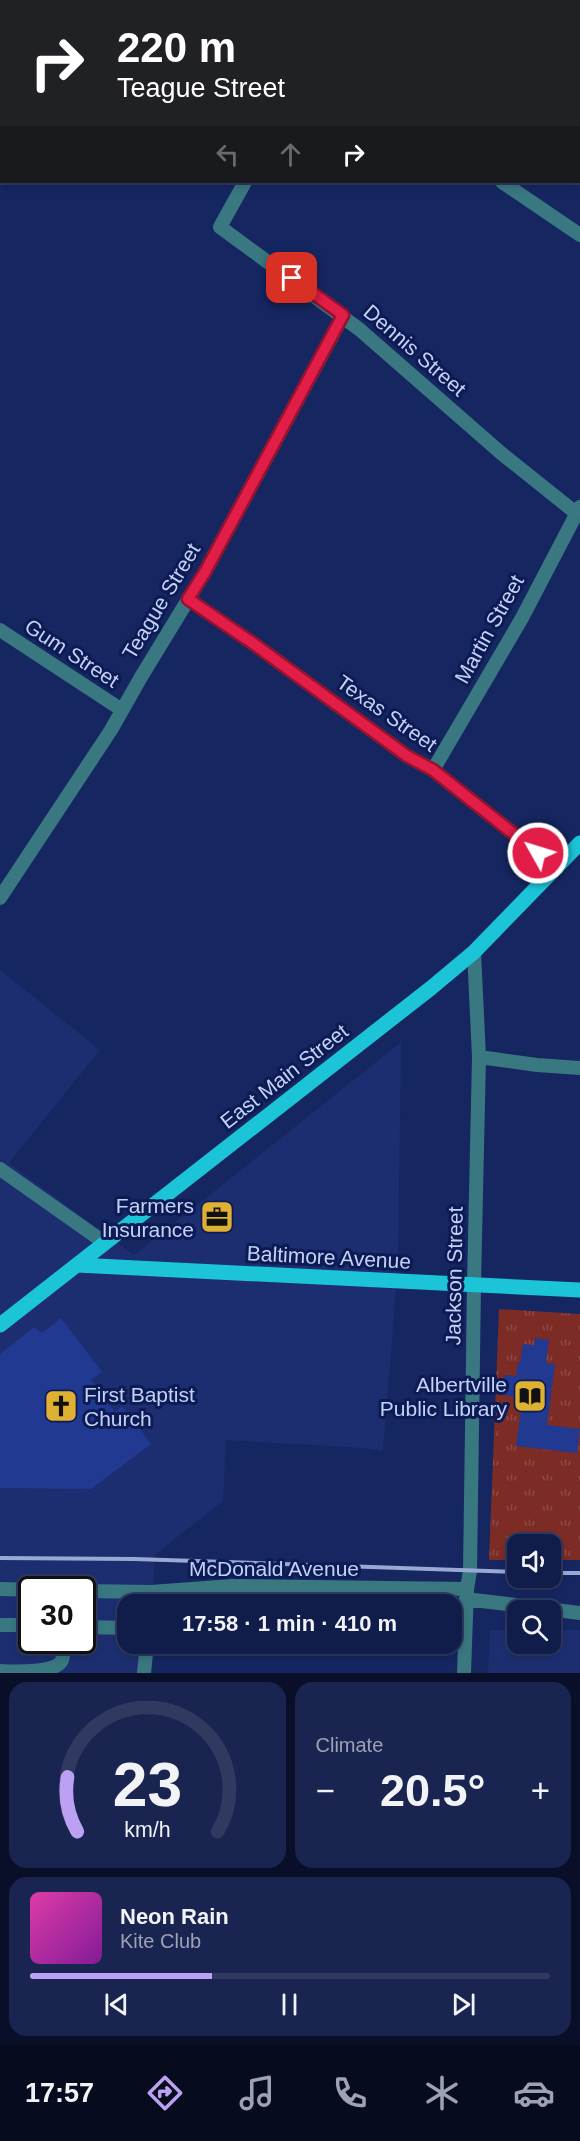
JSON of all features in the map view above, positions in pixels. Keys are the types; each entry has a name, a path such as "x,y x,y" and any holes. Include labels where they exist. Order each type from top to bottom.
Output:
{"main road":[{"name":"East Main Street","path":"0,1325 431,988 474,952 580,843"},
{"name":"Baltimore Avenue","path":"77,1265 580,1290"}],"street":[{"name":"Dennis Street","path":"244,183 220,227 343,315 501,453 578,510"},
{"path":"503,183 580,235"},
{"name":"Teague Street","path":"0,898 111,730 205,572 343,315"},
{"name":"Martin Street","path":"433,770 522,618 578,510"},
{"name":"Texas Street","path":"188,599 254,644 407,756 433,770 557,868"},
{"name":"Gum Street","path":"0,630 122,710"},
{"name":"Jackson Street","path":"464,1673 466,1594 470,1571 479,1057 474,952"},
{"path":"479,1057 580,1068"},
{"path":"0,1169 105,1243"},
{"name":"McDonald Avenue","path":"177,1594 232,1586 466,1594 580,1613"},
{"path":"0,1589 18,1589"},
{"name":"McDonald Avenue","path":"96,1592 117,1595"},
{"path":"0,1625 18,1626"},
{"path":"96,1627 117,1628"},
{"path":"9,1672 50,1672 58,1668 62,1654"},
{"path":"144,1673 146,1654"}],"shaded area":[{"path":"0,970 100,1050 9,1163 134,1255 401,1042 398,1265 383,1451 226,1440 223,1501 155,1555 153,1594 117,1594 117,1654 149,1654 148,1673 0,1673"},
{"path":"490,1630 507,1630 507,1654 561,1654 561,1630 580,1630 580,1673 488,1673"}],"green space":[{"path":"499,1309 580,1314 580,1560 561,1560 561,1534 507,1534 507,1560 489,1560"}],"building":[{"path":"61,1318 102,1372 91,1380 115,1412 122,1406 151,1444 91,1489 0,1488 0,1354 34,1327 42,1333"},
{"name":"Albertville Public Library","path":"535,1338 549,1340 546,1363 555,1364 547,1425 580,1429 577,1453 516,1446 521,1409 515,1408 516,1397 502,1395 504,1375 516,1376 523,1344 534,1345"}],"railway":[{"path":"0,1558 135,1559 507,1572"},
{"path":"561,1573 580,1573"}],"place":[{"name":"Farmers Insurance","path":"217,1217"},
{"name":"Albertville Public Library","path":"530,1396"},
{"name":"First Baptist Church","path":"61,1406"}],"route":[{"path":"292,278 343,315 205,572 188,599 254,644 407,756 433,770 538,853"}]}
